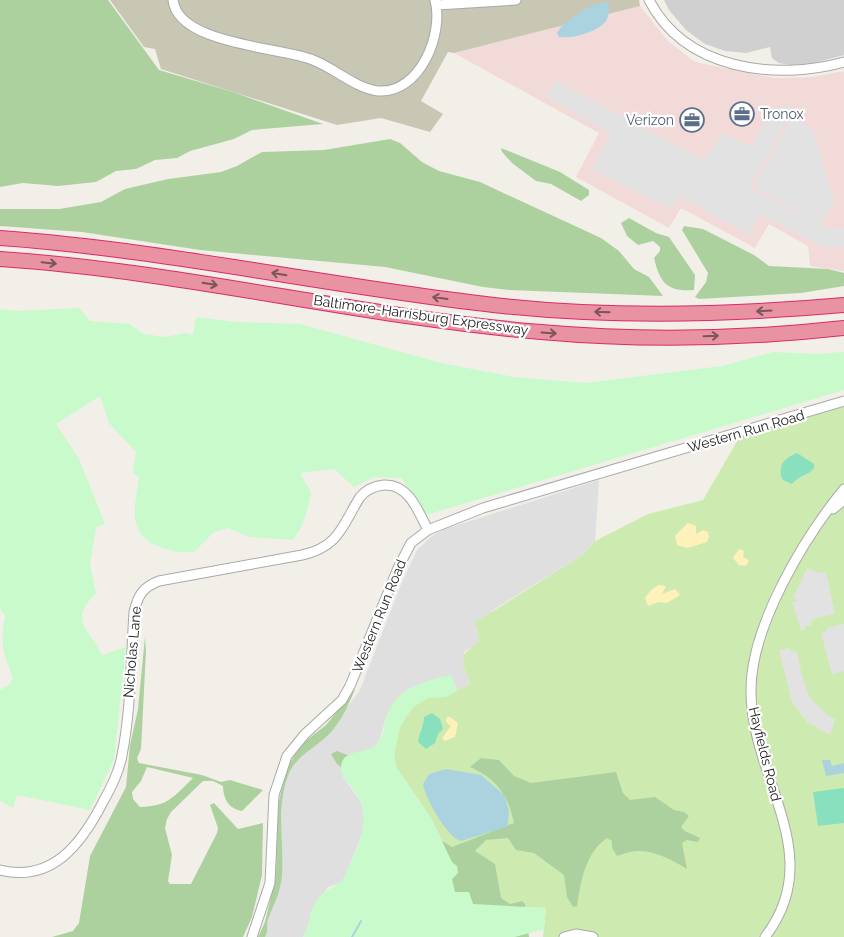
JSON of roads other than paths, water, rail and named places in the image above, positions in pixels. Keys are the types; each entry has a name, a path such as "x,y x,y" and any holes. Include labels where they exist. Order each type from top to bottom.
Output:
{"highway":[{"name":"Baltimore-Harrisburg Expressway","path":"0,238 138,252 418,295 543,310 695,314 844,305"},
{"name":"Baltimore-Harrisburg Expressway","path":"0,259 144,274 414,316 542,332 594,336 694,337 844,328"}],"street":[{"path":"173,0 181,15 208,34 233,44 289,52 314,60 364,86 379,91 396,88 406,83 416,74 433,42 436,3 516,0"},
{"path":"650,0 662,20 677,36 694,49 718,60 746,67 785,71 810,69 844,62"},
{"name":"Western Run Road","path":"252,937 270,883 273,805 281,770 294,746 342,700 360,666 404,554 412,543 428,530 483,508 844,401"},
{"name":"Nicholas Lane","path":"0,870 22,872 38,869 68,854 89,829 108,793 122,757 134,612 142,590 160,581 302,555 325,548 339,534 364,492 379,485 398,487 406,492 428,530"},
{"name":"Hayfields Road","path":"765,937 773,926 787,896 791,865 787,836 752,715 752,671 760,641 775,603 796,559 821,519 844,489"},
{"name":"Hayfields Road","path":"821,519 844,500"},
{"path":"564,937 576,934 593,937"}],"water":[{"path":"606,2 609,5 609,13 602,25 584,34 559,37 557,33 560,28 571,18 585,9"},
{"path":"822,760 830,760 832,766 844,763 844,773 826,776"},
{"path":"446,769 481,775 504,795 509,811 506,827 461,841 449,833 432,807 423,784 429,774"}],"waterway":[{"path":"352,937 361,921"}],"place":[{"name":"Tronox","path":"742,114"},
{"name":"Verizon","path":"692,120"}]}
